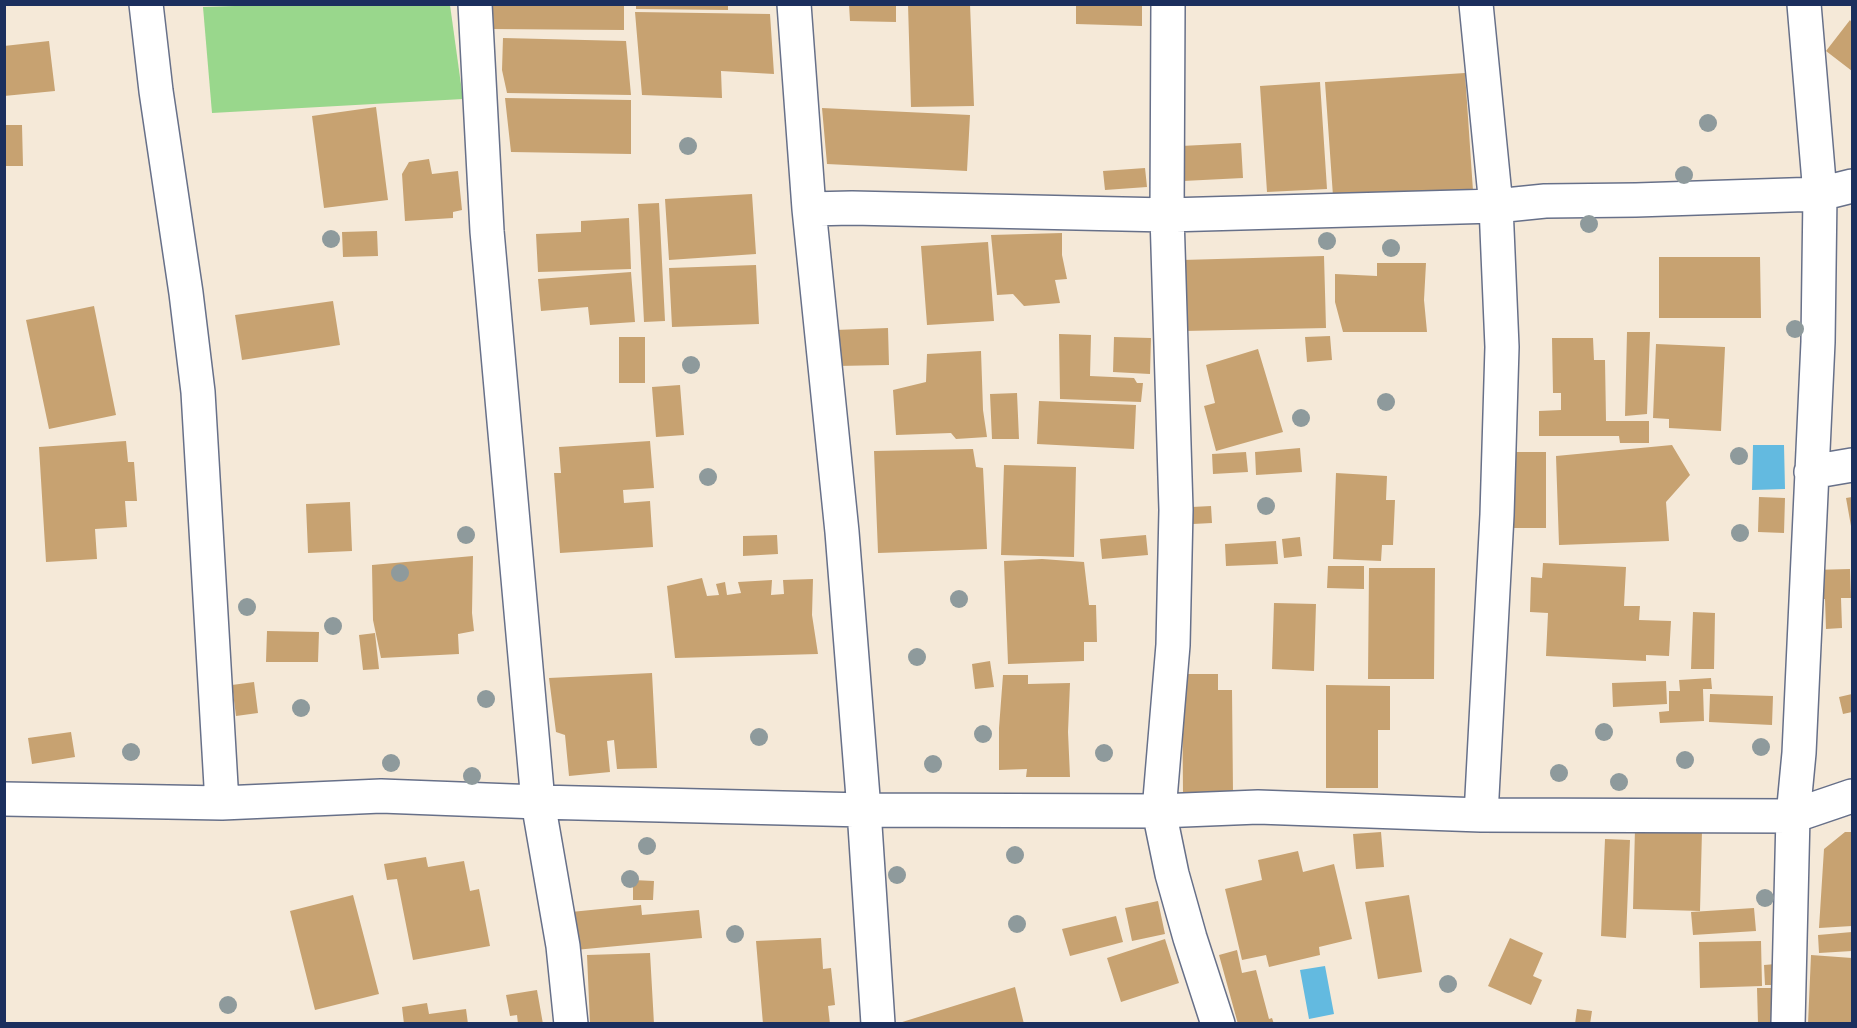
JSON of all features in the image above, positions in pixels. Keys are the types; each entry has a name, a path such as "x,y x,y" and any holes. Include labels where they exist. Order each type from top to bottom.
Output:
{"street":[{"path":"146,4 198,392 222,802"},
{"path":"475,4 487,231 538,802 563,946 571,1023"},
{"path":"794,4 809,209 842,532 878,1023"},
{"path":"1168,4 1167,215 1176,510 1173,645 1159,811 1172,874 1218,1023"},
{"path":"1476,4 1496,206 1502,347 1500,441 1481,815"},
{"path":"1788,1023 1793,816 1799,753 1818,342 1820,194 1804,4"},
{"path":"809,209 1167,215 1496,206 1545,201 1820,194 1852,186"},
{"path":"1811,472 1852,465"},
{"path":"4,799 222,802 381,796 864,810 1159,811 1258,807 1481,815 1793,816 1852,796"}],"green space":[{"path":"450,5 463,99 212,113 203,7"}],"water":[{"path":"1753,445 1784,445 1785,489 1752,490"},
{"path":"1325,966 1334,1014 1309,1019 1300,970"}],"building":[{"path":"489,4 624,4 624,30 489,29"},
{"path":"636,4 728,4 728,10 636,9"},
{"path":"849,4 896,4 896,22 850,21"},
{"path":"908,4 970,4 974,106 911,107"},
{"path":"1076,4 1142,6 1142,26 1076,24"},
{"path":"635,12 770,14 774,74 721,71 722,98 642,95"},
{"path":"1850,20 1852,23 1852,71 1826,51"},
{"path":"503,38 626,41 631,95 507,93 502,70"},
{"path":"49,41 55,91 4,96 4,46"},
{"path":"1465,73 1473,191 1333,196 1325,82"},
{"path":"1320,82 1327,189 1267,192 1260,86"},
{"path":"505,98 631,100 631,154 511,152"},
{"path":"376,107 388,200 324,208 312,116"},
{"path":"822,108 970,115 967,171 827,164"},
{"path":"4,125 22,125 23,166 4,166"},
{"path":"1241,143 1243,178 1183,181 1181,146"},
{"path":"429,159 432,174 458,171 462,210 453,212 453,218 405,221 402,174 409,162"},
{"path":"1145,168 1147,187 1105,190 1103,171"},
{"path":"752,194 756,254 669,260 665,199"},
{"path":"659,203 665,321 644,322 638,204"},
{"path":"629,218 631,269 538,272 536,234 581,232 581,221"},
{"path":"377,231 378,256 343,257 342,232"},
{"path":"1062,233 1062,255 1067,279 1055,280 1060,303 1024,306 1013,294 997,295 991,235"},
{"path":"988,242 994,321 927,325 921,246"},
{"path":"1324,256 1326,328 1184,331 1182,260"},
{"path":"1659,257 1760,257 1761,318 1659,318"},
{"path":"1377,263 1426,263 1424,300 1427,332 1343,332 1335,302 1335,274 1377,276"},
{"path":"756,265 759,324 672,327 669,268"},
{"path":"631,272 635,322 590,325 588,307 541,311 538,279"},
{"path":"333,301 340,345 242,360 235,315"},
{"path":"94,306 116,415 49,429 26,320"},
{"path":"888,328 889,365 837,366 835,330"},
{"path":"1627,332 1650,332 1647,414 1625,416"},
{"path":"1059,334 1091,335 1090,376 1134,378 1137,383 1143,383 1141,402 1060,399"},
{"path":"1330,336 1332,360 1307,362 1305,337"},
{"path":"619,337 645,337 645,383 619,383"},
{"path":"1114,337 1151,338 1150,374 1113,372"},
{"path":"1552,338 1593,338 1594,360 1605,360 1606,421 1649,421 1649,443 1620,443 1619,436 1539,436 1539,411 1561,410 1561,393 1553,393"},
{"path":"1656,344 1725,347 1721,431 1669,428 1669,419 1653,418"},
{"path":"1258,349 1283,432 1216,451 1204,406 1215,403 1206,365"},
{"path":"981,351 983,410 987,437 956,439 951,433 896,435 893,390 926,382 927,354"},
{"path":"680,385 684,435 656,437 652,387"},
{"path":"1017,393 1019,439 992,439 990,394"},
{"path":"1039,401 1136,405 1134,449 1037,444"},
{"path":"126,441 128,462 134,462 137,501 125,501 127,527 95,529 97,559 46,562 39,447"},
{"path":"650,441 654,488 623,490 624,503 650,501 653,547 560,553 554,473 561,473 559,447"},
{"path":"1672,445 1690,475 1666,502 1669,541 1559,545 1556,456"},
{"path":"1300,448 1302,472 1256,475 1255,452"},
{"path":"973,449 976,467 983,468 987,549 878,553 874,451"},
{"path":"1246,452 1248,472 1213,474 1212,454"},
{"path":"1512,452 1546,452 1546,528 1512,528"},
{"path":"1004,465 1076,467 1074,557 1001,555"},
{"path":"1336,473 1387,476 1386,500 1395,500 1393,545 1382,545 1381,561 1333,559"},
{"path":"1759,497 1785,498 1784,533 1758,532"},
{"path":"1852,497 1852,525 1851,526 1846,498"},
{"path":"350,502 352,551 308,553 306,504"},
{"path":"1211,506 1212,523 1193,524 1192,507"},
{"path":"777,535 778,554 743,556 743,536"},
{"path":"1146,535 1148,555 1102,559 1100,539"},
{"path":"1300,537 1302,556 1284,558 1282,539"},
{"path":"1276,541 1278,564 1226,566 1225,544"},
{"path":"473,556 474,631 458,634 459,654 381,658 373,620 372,565"},
{"path":"1042,559 1084,562 1089,605 1096,605 1097,642 1084,642 1084,661 1008,664 1004,561"},
{"path":"1543,563 1626,567 1624,606 1640,606 1639,620 1671,621 1669,656 1646,655 1646,661 1546,656 1548,613 1530,612 1531,577 1542,578"},
{"path":"1328,566 1364,566 1364,589 1327,588"},
{"path":"1369,568 1435,568 1434,679 1368,679"},
{"path":"1850,569 1851,598 1841,598 1842,628 1826,629 1825,599 1813,599 1813,570"},
{"path":"702,578 707,596 719,595 716,584 725,582 727,595 741,593 738,582 772,580 771,595 784,594 783,580 813,579 812,615 818,654 675,658 667,586"},
{"path":"1274,603 1316,604 1314,671 1272,669"},
{"path":"1693,612 1715,613 1714,669 1691,669"},
{"path":"267,631 319,632 318,662 266,662"},
{"path":"375,633 379,669 363,670 359,635"},
{"path":"990,661 994,687 975,689 972,664"},
{"path":"652,673 657,768 617,769 614,740 607,741 610,772 569,776 565,735 556,732 549,678"},
{"path":"1182,674 1218,674 1218,690 1232,690 1233,793 1183,793"},
{"path":"1003,675 1028,675 1028,684 1070,683 1068,732 1070,777 1026,777 1027,769 999,770"},
{"path":"1711,678 1712,689 1703,689 1704,721 1660,723 1659,712 1669,711 1669,691 1680,691 1679,680"},
{"path":"1666,681 1667,704 1613,707 1612,683"},
{"path":"254,682 258,713 236,716 232,685"},
{"path":"1326,685 1390,686 1390,730 1378,730 1378,788 1326,788"},
{"path":"1710,694 1773,696 1772,725 1709,722"},
{"path":"1852,694 1852,712 1843,714 1839,697"},
{"path":"71,732 75,757 32,764 28,738"},
{"path":"1635,828 1702,830 1700,911 1633,909"},
{"path":"1381,832 1384,867 1356,869 1353,834"},
{"path":"1845,832 1852,832 1852,926 1819,928 1824,849"},
{"path":"1605,839 1630,840 1626,938 1601,936"},
{"path":"1298,851 1303,872 1334,864 1352,939 1319,947 1320,955 1269,967 1266,955 1242,960 1225,889 1262,880 1258,860"},
{"path":"426,857 428,867 464,861 470,891 479,889 490,946 413,960 397,879 387,880 384,864"},
{"path":"633,880 654,881 653,900 633,900"},
{"path":"353,895 379,994 315,1010 290,911"},
{"path":"1409,895 1422,972 1378,979 1365,902"},
{"path":"1158,901 1165,934 1132,941 1125,908"},
{"path":"641,905 642,915 699,910 702,938 575,950 571,912"},
{"path":"1754,908 1756,931 1693,935 1691,912"},
{"path":"1116,916 1123,942 1070,956 1062,929"},
{"path":"1852,932 1852,951 1819,953 1818,935"},
{"path":"821,938 823,969 831,968 835,1005 828,1006 830,1024 763,1024 756,941"},
{"path":"1510,938 1543,953 1533,976 1542,980 1531,1005 1488,986"},
{"path":"1165,939 1179,983 1121,1002 1107,958"},
{"path":"1761,941 1762,986 1700,988 1699,942"},
{"path":"1237,950 1242,973 1256,970 1269,1019 1272,1018 1274,1024 1238,1024 1219,955"},
{"path":"650,953 654,1024 590,1024 587,955"},
{"path":"1811,955 1852,958 1852,1024 1808,1024"},
{"path":"1776,964 1777,985 1765,985 1764,965"},
{"path":"1015,987 1024,1024 899,1024 899,1023"},
{"path":"1757,988 1780,988 1781,1024 1758,1024"},
{"path":"537,990 543,1024 518,1024 517,1015 510,1016 506,995"},
{"path":"427,1003 429,1014 466,1009 468,1024 404,1024 402,1007"},
{"path":"1577,1009 1592,1011 1590,1024 1575,1024"}]}
